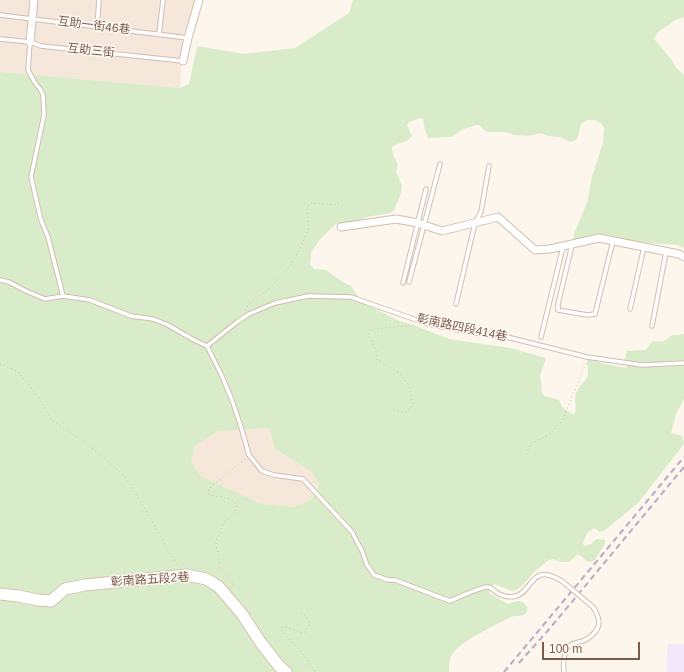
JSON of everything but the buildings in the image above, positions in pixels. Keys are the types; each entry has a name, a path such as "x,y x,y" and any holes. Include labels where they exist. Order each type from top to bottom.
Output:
{"street":[{"path":"30,42 34,0"},
{"path":"183,61 199,0"},
{"path":"341,227 396,219 421,224 442,231 498,217 535,250 550,250 599,238 679,254 684,257"},
{"name":"彰南路五段2巷","path":"0,594 38,600 51,600 65,589 85,585 186,575 206,580 218,586 242,614 261,643 279,666 286,672"}],"lane":[{"path":"97,27 99,0"},
{"path":"159,34 162,0"},
{"name":"互助一街46巷","path":"0,14 188,38"},
{"name":"互助三街","path":"0,39 30,42 41,46 183,61"},
{"path":"30,42 28,70 43,94 44,115 31,177 41,220 48,237 63,296"},
{"path":"403,283 440,164"},
{"path":"456,304 475,223 481,212 489,166"},
{"path":"410,282 426,190"},
{"path":"572,244 558,304 558,310 587,315 595,314 613,240"},
{"path":"541,337 563,246"},
{"path":"630,309 644,247"},
{"path":"652,326 666,252"},
{"path":"0,280 9,282 45,299 63,296 90,300 131,316 153,319 168,325 207,346 232,400 250,454 262,471 274,475 303,479 352,532 367,565 374,575 388,580 395,580 450,601 487,587 502,595 514,597 519,596 534,580 541,575 547,574 562,581 594,607 599,624 598,630 586,640 571,644 568,648 563,660 564,672"},
{"name":"彰南路四段414巷","path":"207,346 248,314 275,303 308,296 351,297 428,324 469,332 507,337 587,358 642,365 684,363"}],"path":[{"path":"237,322 251,302 270,288 289,267 301,248 309,226 307,211 309,204 314,202 334,205 345,199"},
{"path":"394,409 404,413 410,409 413,404 408,384 399,373 377,360 374,346 368,334 373,329 428,324"},
{"path":"526,454 531,444 549,435 562,421 587,358"},
{"path":"0,364 17,371 31,387 52,420 101,455 126,478 150,517 167,549 186,575"},
{"path":"226,596 234,584 219,567 219,555 216,541 224,522 235,513 237,506 234,501 208,493 209,490 250,454"},
{"path":"301,613 307,617 310,623 304,633 300,633 284,626 281,630 304,655 315,672"}],"shaded area":[{"path":"0,0 198,0 182,56 180,88 0,72"},
{"path":"269,428 275,449 312,472 319,485 312,499 294,507 262,504 201,476 191,462 195,446 218,430"},
{"path":"668,644 684,644 684,672 667,672 666,665"}],"green space":[{"path":"353,0 684,0 684,17 677,19 658,32 654,39 671,59 677,69 684,75 684,248 677,245 637,242 575,240 573,236 587,203 592,177 603,143 604,128 602,124 595,120 587,120 581,124 577,139 570,142 560,137 548,136 541,133 529,136 514,135 506,132 489,132 485,131 479,125 464,129 451,137 428,138 423,119 420,118 409,122 407,125 412,136 392,147 393,155 398,165 396,172 402,186 394,211 356,221 336,224 321,238 311,253 310,264 314,269 326,270 351,286 362,302 397,320 449,339 510,348 546,358 540,376 542,392 544,396 559,400 562,407 574,415 576,410 576,394 588,376 587,358 605,364 627,368 625,358 627,351 646,350 653,341 663,341 670,336 684,334 684,399 676,414 671,433 682,436 684,444 638,503 604,531 600,532 594,528 587,533 583,543 584,546 591,544 597,539 605,540 605,544 595,560 591,562 587,561 578,554 569,562 560,562 553,559 549,560 535,571 522,586 512,591 494,584 489,593 508,604 518,601 523,602 528,608 527,611 521,616 511,617 477,634 463,644 457,649 450,659 449,672 0,672 0,72 180,88 189,84 197,46 244,54 295,48 349,13","holes":["269,428 275,449 312,472 319,485 312,499 294,507 262,504 201,476 191,462 195,446 218,431"]}],"railway":[{"path":"504,672 684,457"},
{"path":"519,663 551,627 684,467"}]}
